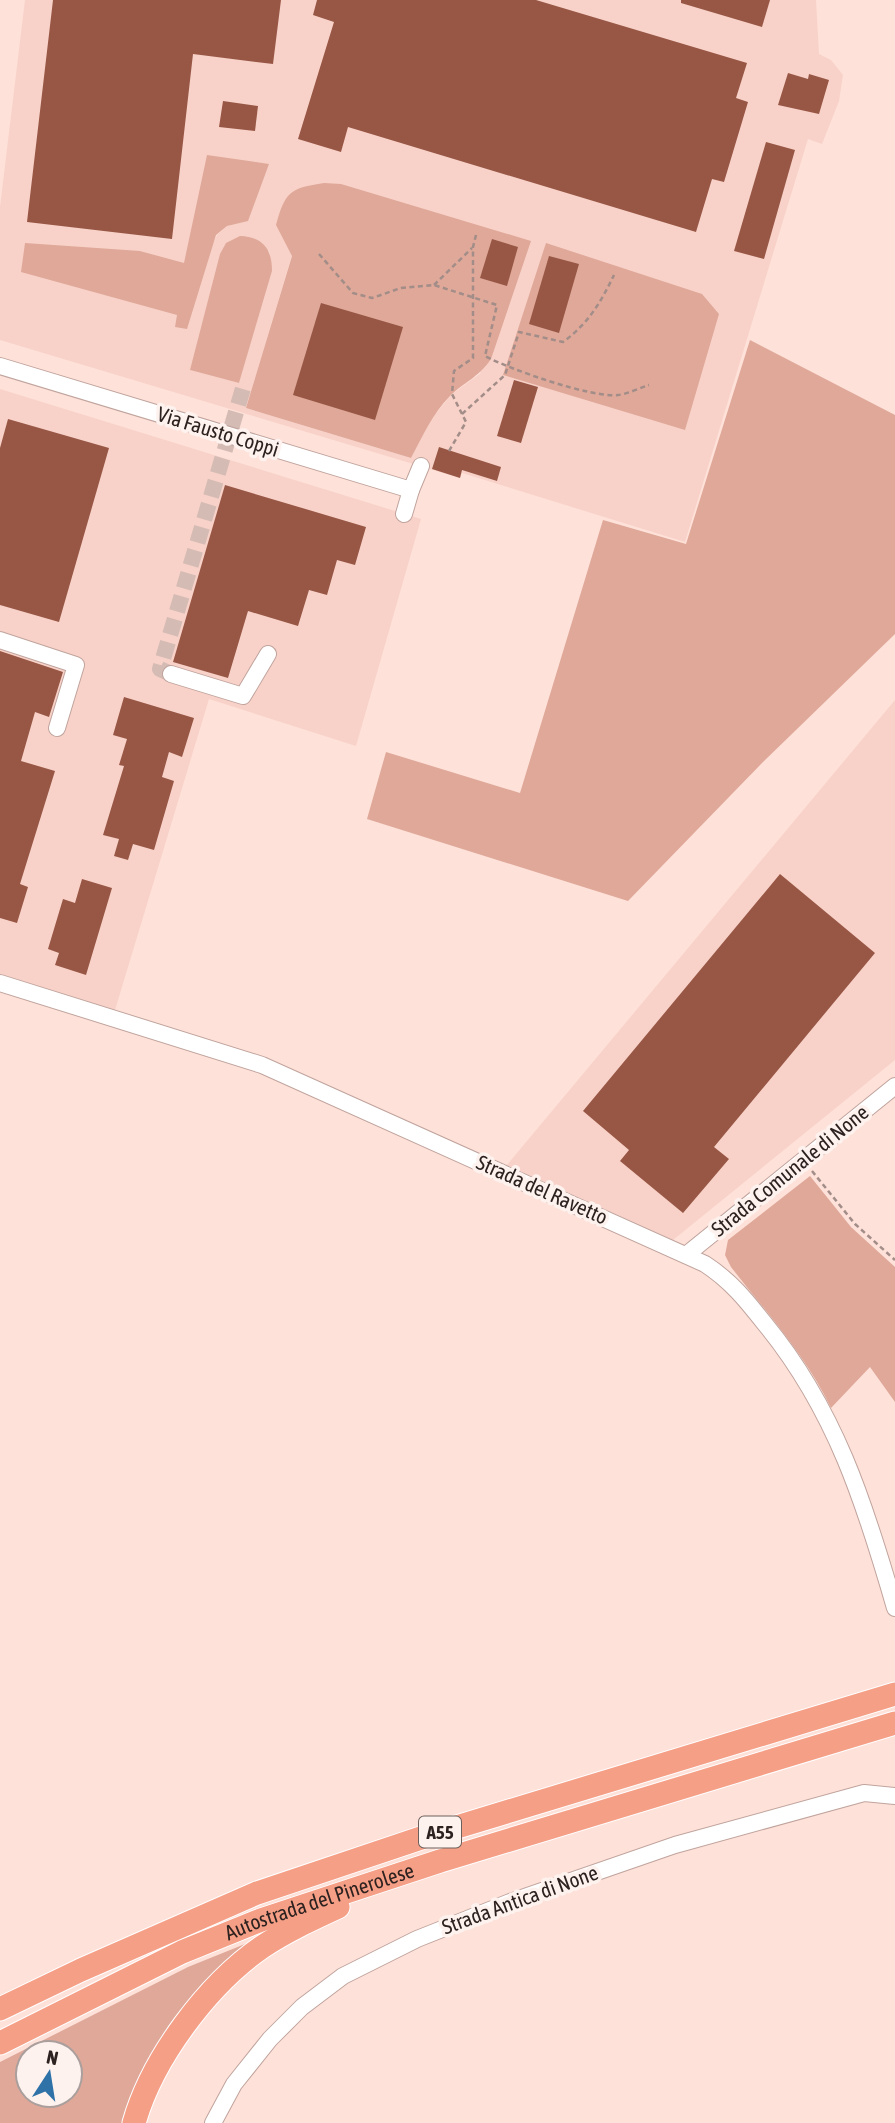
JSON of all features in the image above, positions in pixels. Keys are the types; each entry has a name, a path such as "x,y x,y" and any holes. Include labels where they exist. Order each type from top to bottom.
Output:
{"highway":[{"name":"Autostrada del Pinerolese","path":"0,2009 81,1969 257,1893 424,1837 895,1693"},
{"name":"Autostrada del Pinerolese","path":"0,2043 193,1947 261,1920 440,1861 895,1723"},
{"path":"134,2123 155,2074 174,2039 211,1992 260,1949 292,1929 440,1861"}],"street":[{"name":"Via Fausto Coppi","path":"0,366 411,490"},
{"path":"404,514 421,466"},
{"path":"0,640 76,665 57,728"},
{"path":"171,674 243,696 268,654"},
{"name":"Strada del Ravetto","path":"0,983 262,1065 705,1264 736,1287 783,1346 817,1397 846,1458 869,1518 895,1608"},
{"name":"Strada Comunale di None","path":"686,1255 895,1086"},
{"name":"Strada Antica di None","path":"213,2123 234,2084 270,2039 302,2007 343,1976 417,1939 510,1902 676,1844 864,1793 895,1796"}],"path":[{"path":"449,451 466,422 452,394 454,371 473,358 473,247 476,236"},
{"path":"434,285 453,270 473,247"},
{"path":"319,254 353,293 372,298 401,288 434,285 497,305 485,356 508,367 608,396 621,395 649,385"},
{"path":"461,414 505,375 519,332 563,342 592,316 614,275"},
{"path":"803,1160 855,1224 895,1260"}],"shaded area":[{"path":"25,0 816,0 819,54 831,60 843,75 839,101 822,144 808,139 685,542 462,473 460,478 0,340 0,207","holes":["269,165 239,221 227,226 217,235 178,315 140,251 184,264","269,250 272,271 239,383 190,370","292,255 481,373 452,394 431,419 411,458 246,408"]},
{"path":"207,155 269,164 248,221 227,226 216,235 187,329 175,327 177,315 21,272 25,243 140,251 184,263"},
{"path":"324,183 341,184 531,241 491,359 438,410 411,458 246,408 292,256 276,225 279,214 286,199 296,190"},
{"path":"240,236 255,239 265,246 270,256 272,271 239,383 190,370 220,254 226,243"},
{"path":"546,243 702,294 719,314 685,430 503,375"},
{"path":"750,340 895,415 895,634 763,762 628,901 367,819 386,752 520,793 603,520 686,544"},
{"path":"0,389 421,519 356,746 209,699 115,1010 0,974"},
{"path":"895,700 895,1060 673,1240 507,1165"},
{"path":"810,1176 851,1227 895,1267 895,1402 870,1367 831,1408 798,1352 731,1267 725,1255 728,1240"},
{"path":"250,1942 206,1980 176,2017 144,2068 122,2123 0,2123 0,2062 14,2055 14,2109 84,2109 84,2039 46,2039 188,1967"}],"building":[{"path":"53,0 281,0 273,64 193,54 172,239 27,222"},
{"path":"317,0 536,0 747,63 736,98 748,102 724,182 712,179 696,232 348,127 341,152 298,139 334,22 313,15"},
{"path":"681,0 770,0 762,27 681,3"},
{"path":"788,73 808,79 809,74 829,80 819,114 778,105"},
{"path":"223,101 258,106 255,131 219,127"},
{"path":"766,142 795,150 764,259 734,251"},
{"path":"492,239 518,247 507,286 480,278"},
{"path":"549,256 579,264 559,333 529,324"},
{"path":"321,303 403,327 375,420 293,395"},
{"path":"514,380 538,387 521,443 497,436"},
{"path":"8,419 109,448 59,622 0,605 0,448"},
{"path":"439,447 501,467 497,481 462,470 460,478 432,469"},
{"path":"225,485 366,527 355,565 337,560 327,595 309,590 298,626 248,611 228,678 173,662"},
{"path":"0,651 63,672 49,717 35,712 21,761 55,771 20,884 28,887 17,923 0,918"},
{"path":"124,697 194,718 182,757 169,752 162,777 174,781 154,850 133,844 128,860 114,856 119,839 103,835 124,766 119,765 127,739 113,735"},
{"path":"780,874 875,953 714,1147 729,1159 683,1213 620,1161 629,1150 583,1111"},
{"path":"82,879 112,888 86,975 55,965 59,953 48,949 63,899 75,903"}],"tunnel":[{"path":"171,674 160,669 244,385"}]}
